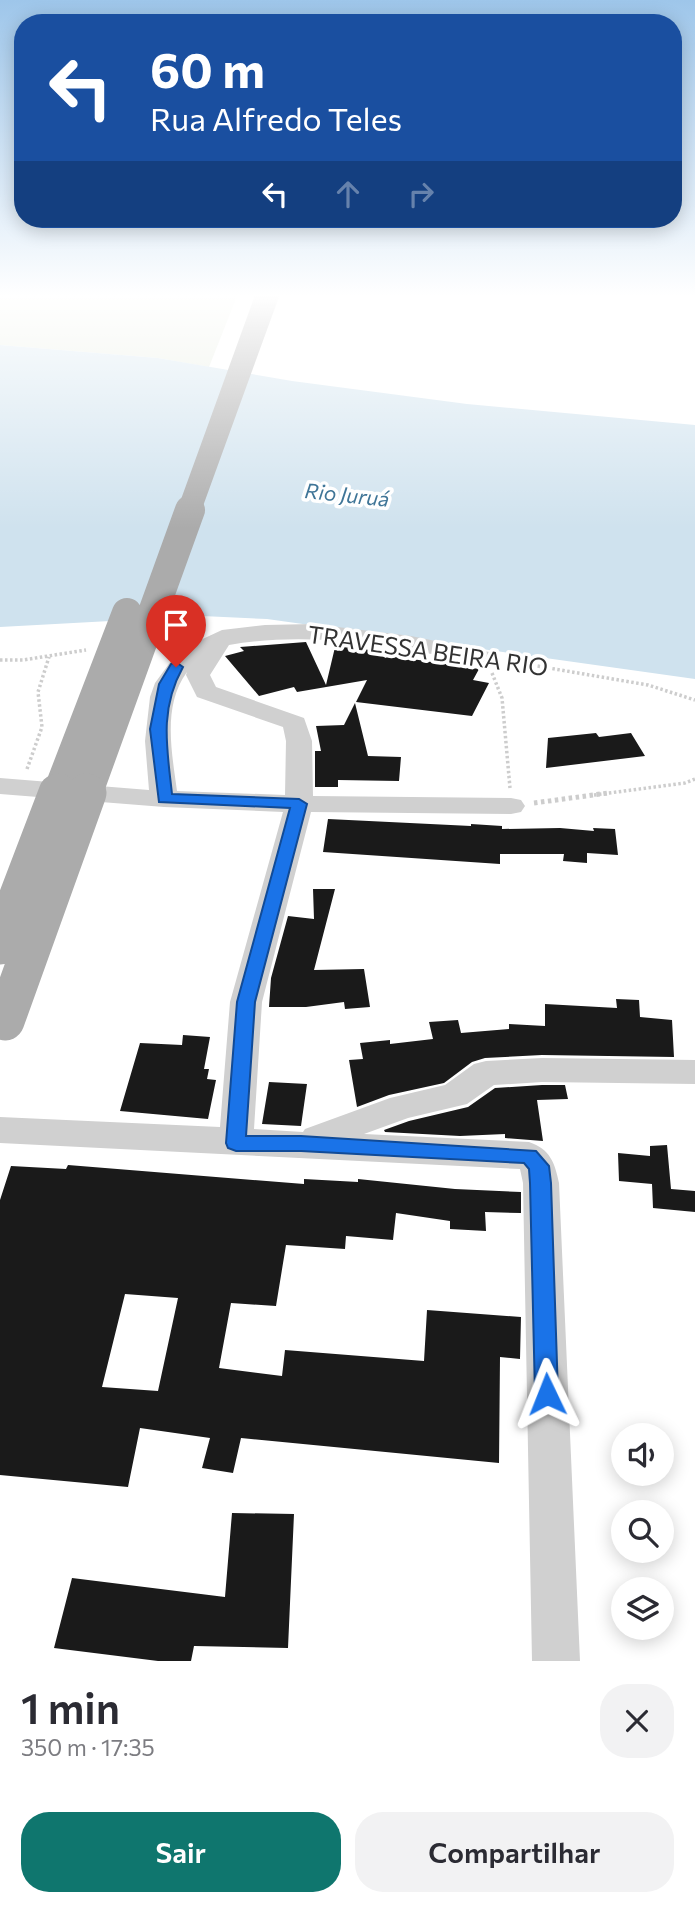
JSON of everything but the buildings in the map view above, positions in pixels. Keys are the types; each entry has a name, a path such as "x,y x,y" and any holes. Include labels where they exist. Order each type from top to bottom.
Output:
{"main road":[{"path":"0,945 219,374"},
{"path":"5,1021 239,374"}],"street":[{"name":"TRAVESSA BEIRA RIO","path":"164,799 157,729 166,684 176,667 195,652 222,637 256,632 318,632 377,638 486,658"},
{"path":"222,637 198,675 206,692 295,723 299,741 299,804 246,1002 236,1143"},
{"path":"11,786 164,799 299,804 511,806"},
{"path":"301,1143 401,1107 455,1095 486,1073 542,1070 695,1072"},
{"path":"0,1130 529,1156 538,1166 541,1183 556,1661"}],"path":[{"path":"0,660 49,657 96,648"},
{"path":"11,786 32,752 42,727 38,692 49,657"},
{"name":"TRAVESSA BEIRA RIO","path":"486,658 649,685 695,700"},
{"path":"486,658 502,698 511,806 685,783 695,779"}],"water":[{"name":"Rio Juruá","path":"0,374 248,374 467,404 695,425 695,679 267,619 202,616 0,627"}],"route":[{"path":"176,667 166,684 157,729 164,799 299,804 246,1002 236,1143 301,1143 529,1156 538,1166 541,1183 547,1394"}]}
